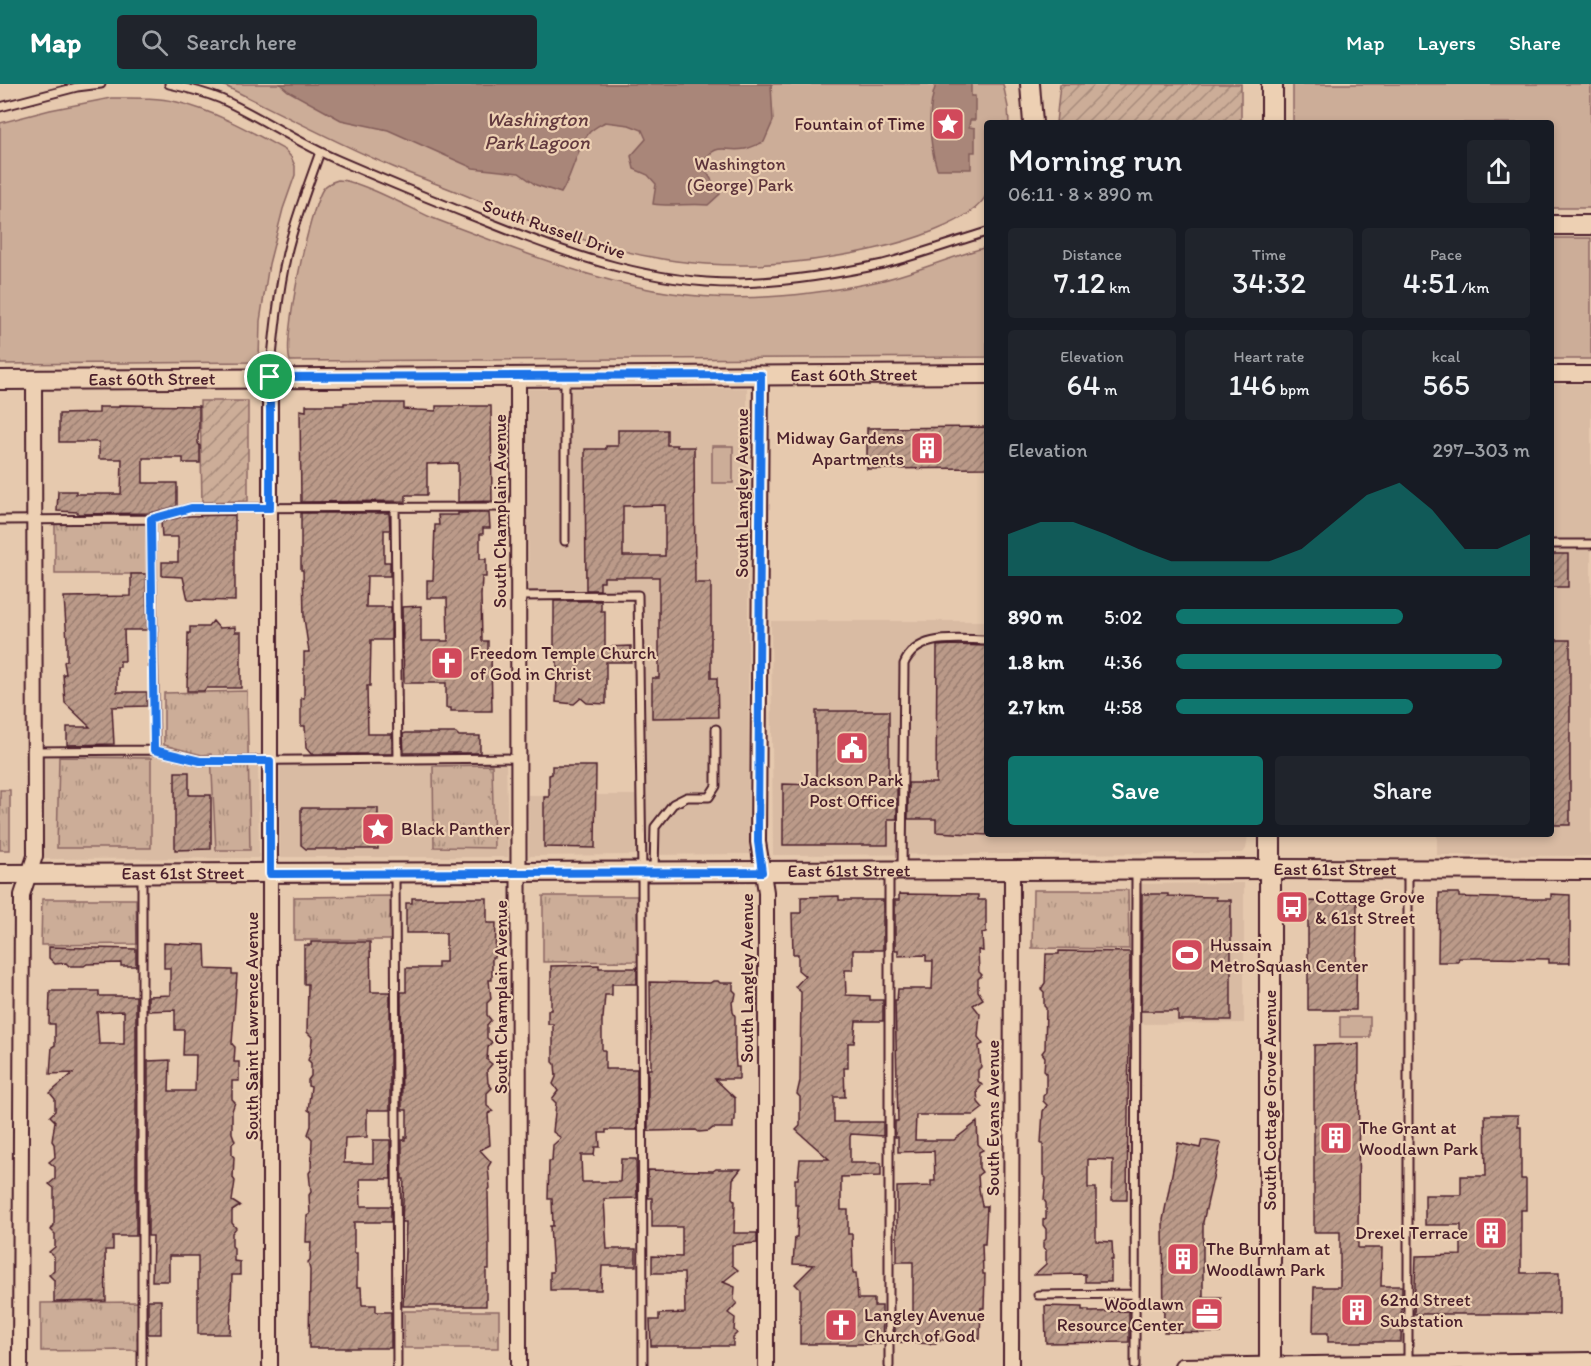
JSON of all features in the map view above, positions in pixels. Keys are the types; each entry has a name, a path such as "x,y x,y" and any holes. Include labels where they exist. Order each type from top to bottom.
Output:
{"main road":[{"path":"1272,84 1272,120"},
{"name":"South Cottage Grove Avenue","path":"1270,837 1270,1366"}],"street":[{"path":"1030,84 1033,120"},
{"path":"1554,225 1591,225"},
{"name":"East 60th Street","path":"0,380 984,374"},
{"path":"1554,374 1591,374"},
{"name":"South Langley Avenue","path":"761,375 758,842 766,892 766,1366"},
{"name":"South Champlain Avenue","path":"518,376 519,1366"},
{"name":"South Saint Lawrence Avenue","path":"270,377 270,1366"},
{"path":"20,1366 22,895 35,856 34,380"},
{"name":"East 61st Street","path":"0,874 1270,869 1591,870"},
{"name":"South Evans Avenue","path":"1011,1366 1012,871"},
{"path":"1182,1366 1408,1365 1591,1360"}],"lane":[{"path":"0,107 68,89 101,84"},
{"name":"South Russell Drive","path":"169,84 221,99 320,152 429,199 583,258 662,277 702,282 739,283 819,276 884,263 984,233"},
{"name":"South Saint Lawrence Avenue","path":"270,377 288,251 302,200 320,152"},
{"path":"565,376 565,541"},
{"path":"395,507 398,759"},
{"path":"0,520 151,519 191,508 518,507"},
{"path":"151,519 154,750"},
{"path":"1554,544 1591,544"},
{"path":"518,596 638,596 648,872 643,1366"},
{"path":"889,1366 896,871 904,664 911,650 930,642 984,640"},
{"path":"648,872 654,826 673,804 687,797 709,797 716,786 716,729"},
{"path":"34,751 154,750 200,761 518,758"},
{"path":"1134,1366 1136,870"},
{"path":"1408,870 1408,1365"},
{"path":"395,873 397,1366"},
{"path":"142,875 142,1366"},
{"path":"1038,1295 1135,1294"}],"shaded area":[{"path":"1554,384 1591,384 1591,856 1437,855 1437,837 1554,837"},
{"path":"747,388 749,854 529,856 528,795 641,795 638,596 529,595 527,389"},
{"path":"771,621 984,621 984,837 1248,837 1243,853 773,855"},
{"path":"155,750 200,761 258,761 259,858 44,859 43,751"},
{"path":"506,758 508,857 280,857 280,760"},
{"name":"Hussain MetroSquash Center","path":"1244,883 1244,1023 1136,1024 1136,884"}],"green space":[{"name":"Washington (George) Park","path":"221,84 1003,84 1009,120 984,120 984,198 979,205 952,223 901,242 874,249 800,262 751,265 676,261 600,245 403,171"},
{"path":"1060,84 1241,84 1241,120 1056,120"},
{"path":"1293,84 1591,84 1591,208 1554,208 1554,120 1293,120"},
{"path":"111,98 161,99 191,106 245,129 285,150 291,157 295,166 295,175 283,209 269,264 260,321 259,360 257,362 0,364 0,123"},
{"path":"338,180 358,184 430,217 567,268 651,290 697,296 774,297 850,287 903,275 984,248 984,357 290,361 290,328 298,275 317,202 327,184"},
{"path":"1554,238 1591,238 1591,359 1554,359"},
{"path":"200,401 248,401 248,501 202,502"},
{"path":"712,446 733,446 733,483 712,483"},
{"path":"55,522 148,522 149,574 55,574"},
{"path":"247,691 250,850 216,850 211,754 202,755 164,745 164,693"},
{"path":"59,757 151,758 151,848 57,848"},
{"path":"492,765 494,848 434,847 433,766"},
{"path":"0,790 10,790 10,850 0,850"},
{"path":"1033,890 1128,890 1129,949 1032,948"},
{"path":"391,896 392,940 294,940 294,897"},
{"path":"543,896 637,896 638,961 543,962"},
{"path":"42,899 136,899 137,944 41,945"},
{"path":"1340,1017 1370,1017 1370,1037 1340,1037"},
{"path":"138,1302 138,1350 41,1351 41,1303"},
{"path":"404,1311 499,1311 499,1348 404,1348"}],"water":[{"name":"Washington Park Lagoon","path":"280,84 771,84 773,121 764,142 745,149 717,150 707,157 702,164 720,194 708,205 660,205 653,204 656,184 648,175 634,169 631,156 646,139 642,130 629,125 605,122 591,131 581,146 561,193 536,185 519,173 473,168 388,130 341,120 288,91"},
{"path":"936,84 971,84 971,96 975,96 975,120 970,120 969,127 975,128 975,152 971,152 971,169 937,169 930,126 931,105"}],"building":[{"path":"344,403 404,403 404,409 436,411 436,406 491,406 492,501 458,502 458,463 427,464 427,495 406,495 406,501 301,502 300,410 306,411 306,405 344,405"},
{"path":"119,405 199,406 200,463 183,463 183,458 143,458 143,483 177,483 177,506 150,513 78,514 78,512 57,511 58,491 76,491 76,494 121,494 122,459 99,459 99,442 59,442 59,414 99,413 99,407 119,407"},
{"name":"Midway Gardens Apartments","path":"984,427 984,468 867,469 867,428"},
{"path":"618,430 667,430 667,445 694,447 695,583 711,583 711,678 717,678 718,717 652,718 652,678 659,678 659,577 604,577 604,582 600,582 600,590 586,590 585,449 606,449 606,446 618,446","holes":["665,505 665,556 623,556 623,506"]},
{"path":"301,513 389,513 390,530 384,530 384,562 390,562 390,576 367,576 366,607 391,607 391,640 371,640 370,686 367,686 368,734 392,734 392,754 311,754 306,748 305,726 301,726 301,698 304,698 304,652 309,652 304,618 303,570 301,570"},
{"path":"458,513 489,513 490,528 483,528 483,534 480,534 480,559 486,559 486,577 482,577 481,596 482,641 488,641 488,651 491,651 492,711 451,711 451,708 446,708 446,683 404,683 402,607 421,606 421,641 448,641 447,598 427,598 427,580 433,580 435,525 439,525 438,515 458,515"},
{"path":"235,515 235,601 188,600 183,577 162,576 162,562 178,562 178,537 162,537 161,522 185,516"},
{"path":"1554,554 1568,554 1568,587 1554,587"},
{"path":"131,574 146,574 147,630 124,630 125,661 120,661 120,667 117,667 117,692 147,692 147,706 112,707 114,744 67,745 67,727 90,727 65,703 63,674 66,674 64,662 67,660 67,641 64,597 131,596"},
{"path":"554,601 601,601 601,611 605,611 605,647 631,646 631,662 606,662 606,704 587,703 581,698 574,704 556,702 557,678 553,674 557,669 557,659 554,656"},
{"path":"213,621 219,628 235,627 235,632 241,632 241,688 206,688 204,691 187,691 190,627 208,627"},
{"path":"1554,640 1570,640 1570,825 1554,825"},
{"path":"937,646 984,646 984,835 936,832 936,819 908,819 908,783 936,783"},
{"name":"Jackson Park Post Office","path":"816,711 889,711 889,784 897,783 897,819 888,819 888,845 783,845 783,784 816,785"},
{"path":"456,733 459,736 480,736 480,753 404,753 403,734"},
{"path":"552,766 596,766 595,848 544,847 544,797 549,797 549,775 552,774"},
{"path":"175,772 189,772 189,795 211,795 211,849 175,850"},
{"path":"301,808 378,808 378,849 306,849 301,845"},
{"path":"1439,893 1459,893 1459,897 1532,899 1551,899 1551,894 1570,895 1570,963 1549,963 1549,959 1485,958 1459,958 1458,962 1438,962"},
{"path":"899,894 978,895 978,900 986,900 986,932 982,933 983,951 978,950 979,972 982,975 978,979 978,991 983,999 973,1005 980,1014 978,1037 983,1044 979,1046 981,1067 978,1070 978,1081 982,1085 977,1091 978,1102 983,1108 974,1115 916,1115 915,1140 954,1140 977,1122 978,1144 983,1150 979,1152 979,1168 982,1172 978,1175 979,1189 982,1206 987,1206 985,1244 982,1244 983,1274 985,1274 980,1339 936,1340 936,1344 895,1342 895,1315 913,1315 913,1262 897,1262 897,1187 931,1186 931,1181 935,1181 934,1151 898,1152 898,1137 895,1137 895,1121 898,1121 895,1000 897,1000 898,989 932,989 933,961 926,961 926,955 898,956 898,950 895,950 895,900 899,900"},
{"name":"Hussain MetroSquash Center","path":"1142,894 1216,897 1216,900 1231,900 1231,1020 1178,1020 1178,1011 1141,1011"},
{"path":"839,896 839,900 883,900 883,950 853,950 853,970 845,970 846,995 870,996 870,1000 883,1000 883,1021 856,1021 854,1043 848,1043 848,1068 844,1068 845,1097 834,1097 834,1122 883,1122 883,1136 851,1134 850,1137 850,1163 881,1163 881,1176 841,1177 841,1210 848,1210 848,1234 852,1234 853,1273 856,1273 858,1299 874,1299 874,1306 882,1306 882,1344 800,1344 800,1289 795,1284 814,1265 793,1264 798,1205 795,1205 795,1179 798,1179 800,1159 829,1159 796,1130 800,1126 800,1097 797,1094 800,1081 801,992 795,987 805,976 798,970 798,954 793,954 792,913 801,913 801,897"},
{"path":"412,898 487,898 487,923 496,923 495,957 492,957 492,980 489,980 491,999 487,1003 487,1015 491,1020 487,1025 487,1038 492,1042 488,1047 487,1060 492,1064 487,1070 488,1083 492,1088 487,1093 487,1106 493,1111 488,1114 490,1145 480,1150 491,1162 488,1167 489,1269 486,1269 486,1306 403,1306 406,1222 402,1222 404,1179 402,1179 402,1140 407,1137 407,1110 402,1110 401,992 406,992 406,968 438,968 438,962 446,962 446,933 406,933 406,903 412,903"},
{"path":"1308,901 1357,902 1356,1010 1308,1010"},
{"path":"311,942 370,942 371,992 390,992 390,1110 367,1110 367,1137 345,1138 344,1163 373,1163 373,1140 390,1140 391,1179 360,1179 361,1206 391,1206 391,1222 354,1222 354,1253 357,1253 357,1287 361,1287 362,1305 376,1305 376,1312 391,1312 391,1348 309,1348 310,1270 308,1262 311,1242 306,1242 311,1192 309,1173 312,1139 308,1134 311,1126 311,1112 308,1110 311,1087 308,1086 308,1080 311,1076 311,1063 308,1060 312,1037 307,1032 308,984 304,984 304,945 311,945"},
{"path":"164,943 205,945 206,969 232,970 232,974 237,974 232,1044 235,1047 234,1062 239,1062 239,1081 232,1081 232,1099 235,1102 232,1111 232,1133 235,1141 232,1144 232,1155 235,1181 232,1201 240,1206 232,1211 232,1223 236,1228 232,1233 232,1246 234,1261 240,1262 240,1275 232,1275 230,1334 198,1334 198,1256 169,1256 169,1281 152,1281 153,1236 148,1236 148,1061 170,1060 169,1091 195,1091 196,1055 183,1055 184,1030 175,1030 175,1010 148,1011 148,996 170,995 170,968 164,968"},
{"path":"49,947 136,949 136,966 121,966 121,963 84,966 55,964 49,958"},
{"path":"1059,951 1130,952 1127,1200 1112,1200 1113,1160 1088,1159 1088,1188 1096,1188 1096,1241 1112,1242 1111,1282 1085,1282 1085,1274 1034,1275 1046,1264 1046,1250 1043,1248 1043,1242 1046,1239 1046,1229 1043,1220 1046,1218 1044,1200 1046,1178 1043,1175 1043,1143 1041,1143 1043,1111 1047,1105 1043,1101 1046,1093 1046,1073 1044,1071 1045,1057 1042,1053 1045,1049 1046,1008 1044,992 1041,989 1045,983 1046,954 1059,954"},
{"path":"599,965 599,968 637,968 637,984 612,984 612,995 605,995 602,1050 605,1050 605,1069 637,1069 637,1130 606,1130 606,1133 599,1133 600,1147 595,1147 594,1155 581,1155 582,1182 620,1182 621,1159 636,1159 637,1198 604,1199 607,1249 636,1249 636,1266 602,1266 601,1290 550,1290 550,1272 553,1272 550,1226 553,1226 552,1199 548,1199 549,1161 552,1161 553,1145 561,1138 553,1132 556,1103 552,1099 558,1091 553,1084 556,1077 553,1062 553,1024 548,1024 548,1010 551,1010 551,966"},
{"path":"713,981 733,983 733,990 736,993 732,1002 735,1016 736,1067 739,1067 739,1079 715,1079 735,1098 733,1128 713,1128 699,1132 696,1130 648,1130 648,1069 651,1069 650,982 710,983"},
{"path":"50,991 99,991 99,996 136,996 136,1236 113,1236 113,1250 105,1250 106,1301 54,1302 54,1280 49,1275 54,1270 54,1256 49,1252 55,1247 55,1234 51,1230 54,1225 54,1188 49,1184 55,1179 55,1167 49,1162 55,1157 52,1141 55,1121 50,1116 55,1111 55,1099 50,1093 73,1073 50,1074 52,1047 55,1045 55,1024 49,1024","holes":["124,1011 124,1044 99,1044 97,1012"]},
{"path":"1359,1044 1358,1248 1382,1248 1381,1286 1402,1286 1401,1342 1328,1342 1328,1333 1313,1333 1314,1287 1340,1287 1340,1232 1314,1232 1314,1045"},
{"name":"Drexel Terrace","path":"1485,1115 1518,1115 1518,1127 1521,1127 1521,1179 1526,1179 1526,1210 1521,1210 1521,1273 1559,1273 1559,1314 1414,1314 1416,1256 1461,1255 1461,1225 1425,1225 1425,1195 1461,1195 1461,1176 1486,1176"},
{"name":"The Burnham at Woodlawn Park","path":"1202,1140 1221,1143 1203,1222 1203,1297 1221,1297 1220,1333 1164,1332 1163,1220 1178,1143 1200,1148"},
{"path":"741,1169 733,1179 734,1233 757,1233 757,1243 732,1245 732,1265 738,1270 723,1282 735,1287 734,1300 737,1303 728,1313 735,1318 734,1330 737,1333 733,1337 733,1346 651,1346 650,1320 659,1320 659,1314 685,1313 684,1273 652,1273 652,1256 682,1257 682,1227 652,1227 652,1198 648,1198 648,1170 713,1171"},
{"path":"148,1300 161,1300 161,1334 148,1334"},
{"path":"1045,1306 1082,1307 1082,1310 1089,1310 1089,1312 1129,1311 1129,1342 1046,1343"}],"place":[{"name":"Fountain of Time","path":"948,124"},
{"name":"Midway Gardens Apartments","path":"927,448"},
{"name":"Freedom Temple Church of God in Christ","path":"447,663"},
{"name":"Jackson Park Post Office","path":"852,748"},
{"name":"Black Panther","path":"378,829"},
{"name":"Cottage Grove & 61st Street","path":"1292,907"},
{"name":"Hussain MetroSquash Center","path":"1187,955"},
{"name":"The Grant at Woodlawn Park","path":"1336,1138"},
{"name":"Drexel Terrace","path":"1491,1233"},
{"name":"The Burnham at Woodlawn Park","path":"1183,1259"},
{"name":"62nd Street Substation","path":"1357,1310"},
{"name":"Woodlawn Resource Center","path":"1207,1314"},
{"name":"Langley Avenue Church of God","path":"841,1325"}],"route":[{"path":"761,375 758,842 762,872 270,874 270,761 200,761 154,750 151,519 191,508 270,508 270,377 761,375"}]}
